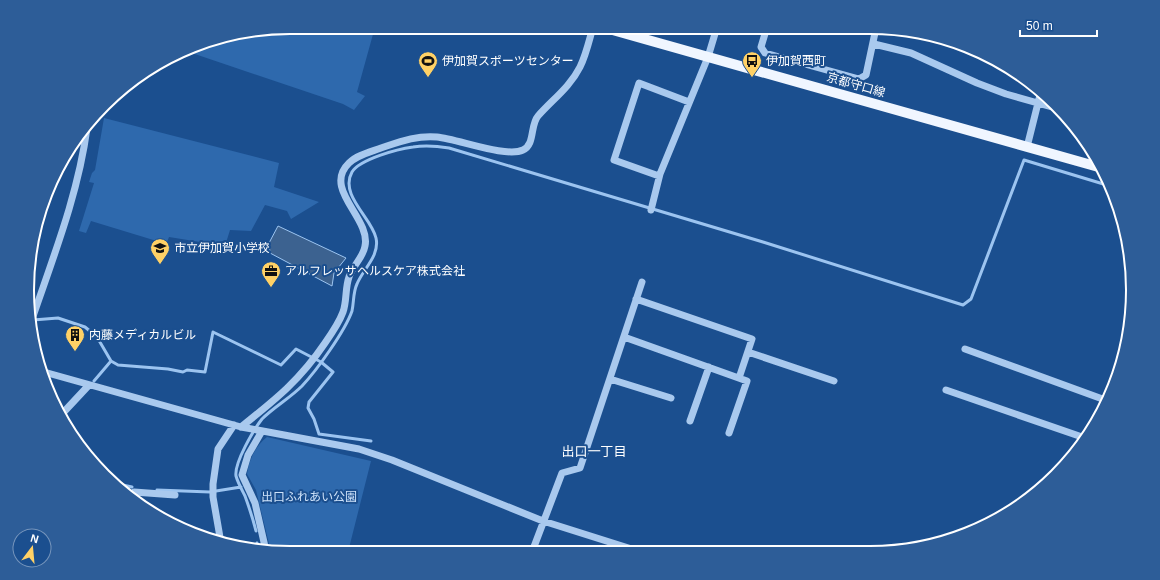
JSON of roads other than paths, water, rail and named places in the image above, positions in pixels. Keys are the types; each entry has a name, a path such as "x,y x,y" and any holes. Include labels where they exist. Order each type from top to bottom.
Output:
{"main road":[{"name":"京都守口線","path":"637,34 708,57 1094,166"}],"street":[{"path":"219,535 213,497 213,484 218,449 238,426 283,394 311,364 343,312 349,278 363,254 366,244 365,231 342,187 341,182 343,172 347,165 355,158 406,139 420,137 437,137 458,140 504,152 524,150 528,146 536,118 562,92 580,68 591,34"},
{"path":"651,210 659,176 708,57 715,34"},
{"path":"765,34 761,47 765,52 859,79 866,75 875,34"},
{"path":"874,44 911,53 977,83 1047,106"},
{"path":"659,176 614,160 639,83 689,102"},
{"path":"1027,147 1039,98"},
{"path":"35,309 73,194 83,158 85,137"},
{"path":"534,546 562,473 580,468 642,282"},
{"path":"636,299 752,339 739,378"},
{"path":"624,337 747,381 729,433"},
{"path":"965,349 1102,399"},
{"path":"748,352 834,381"},
{"path":"690,421 709,367"},
{"path":"48,373 238,426 360,449 392,460 543,520 620,546"},
{"path":"610,379 671,398"},
{"path":"64,411 89,385"},
{"path":"946,390 1080,436"},
{"path":"258,430 242,475 255,503 265,544"},
{"path":"134,493 175,495"}],"waterway":[{"path":"256,531 245,496 236,476 238,463 254,430 262,419 302,386 308,379 323,361 343,329 352,311 356,287 373,257 377,245 376,238 369,222 353,198 349,181 352,172 356,167 371,159 389,152 413,147 431,146 449,148 763,242 963,305 971,299 1024,160 1103,184"},
{"path":"36,320 58,318 85,327 97,337 111,361 118,365 168,369 183,372 187,370 205,372 213,332 281,365 296,349 321,362 333,372 309,402 308,408 314,419 319,434 371,441"},
{"path":"94,381 111,361"},
{"path":"125,486 132,487"},
{"path":"216,491 241,487"},
{"path":"157,490 210,492"}],"place":[{"name":"伊加賀スポーツセンター","path":"428,78"},
{"name":"伊加賀西町","path":"752,78"},
{"name":"市立伊加賀小学校","path":"160,265"},
{"name":"アルフレッサヘルスケア株式会社","path":"271,288"},
{"name":"内藤メディカルビル","path":"75,352"}],"district":[{"name":"出口一丁目","path":"594,451"}],"park label":[{"name":"出口ふれあい公園","path":"309,497"}]}
